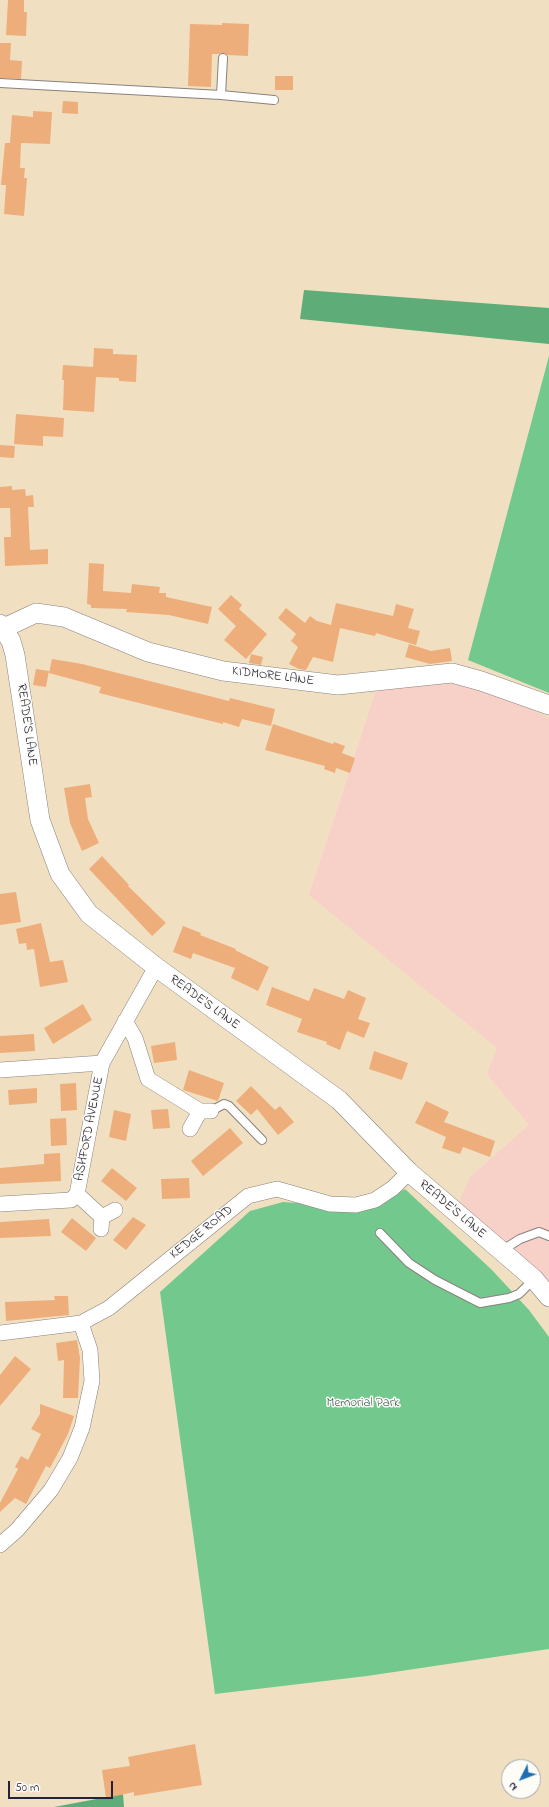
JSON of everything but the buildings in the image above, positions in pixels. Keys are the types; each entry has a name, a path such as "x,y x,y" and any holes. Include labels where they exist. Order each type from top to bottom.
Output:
{"street":[{"name":"KIDMORE LANE","path":"2,626 36,613 64,617 148,652 223,671 338,685 452,673 481,681 549,705"},
{"name":"READE'S LANE","path":"2,626 15,655 40,820 60,874 89,914 156,967 339,1100 409,1172 534,1279 549,1297"},
{"name":"ASHFORD AVENUE","path":"0,1204 71,1200 78,1194 102,1063 156,967"},
{"path":"125,1021 135,1038 148,1079 205,1111 190,1129"},
{"name":"ASHFORD AVENUE","path":"0,1070 102,1063"},
{"name":"KEDGE ROAD","path":"0,1333 81,1323 109,1308 248,1196 277,1189 330,1204 356,1205 375,1200 393,1188 409,1172"},
{"name":"ASHFORD AVENUE","path":"78,1194 106,1218"},
{"path":"0,1545 17,1530 51,1490 70,1458 82,1428 92,1381 90,1350 81,1323"}],"lane":[{"path":"221,95 223,58"},
{"path":"0,83 221,95 274,100"},
{"path":"205,1111 224,1104 229,1106 262,1140"},
{"path":"501,1251 520,1239 539,1232 549,1236"},
{"path":"380,1234 414,1266 448,1287 480,1303 519,1294 534,1279"}],"shaded area":[{"path":"466,679 549,718 549,1287 458,1205 470,1177 529,1125 487,1074 497,1048 309,895 376,691 417,684"}],"green space":[{"path":"304,290 549,308 549,344 300,319"},
{"path":"549,356 549,693 468,660"},
{"name":"Memorial Park","path":"405,1189 492,1270 529,1310 549,1337 549,1649 367,1676 215,1694 160,1292 250,1211 283,1202 372,1208"},
{"path":"123,1794 124,1807 54,1807"}]}
